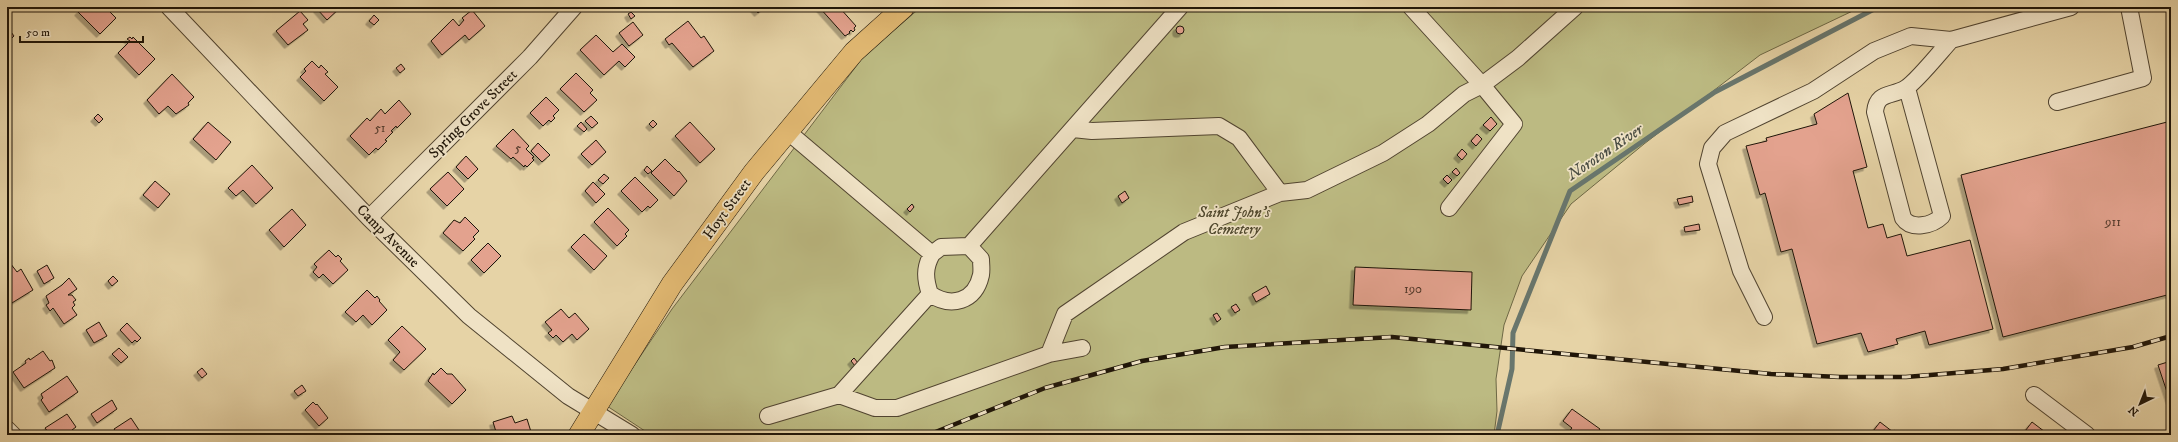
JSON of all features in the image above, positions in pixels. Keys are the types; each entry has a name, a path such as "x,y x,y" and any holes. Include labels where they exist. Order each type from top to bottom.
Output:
{"main road":[{"name":"Hoyt Street","path":"579,435 672,284 754,172 854,52 904,7"}],"street":[{"name":"Camp Avenue","path":"169,7 369,218 469,316 568,396 632,435"},
{"name":"Spring Grove Street","path":"369,218 530,57 574,7"},
{"path":"969,246 1180,7"},
{"path":"1411,7 1514,124 1449,208"},
{"path":"1049,354 1064,314 1184,232 1280,193 1307,190 1383,153 1428,124 1464,94 1482,86 1518,58 1575,7"},
{"path":"1764,317 1741,271 1708,164 1712,148 1725,133 1813,91 1874,51 1911,36 1951,40 2071,7"},
{"path":"2057,102 2143,78 2129,7"},
{"path":"1907,88 1942,216 1938,220 1914,227 1907,224 1903,218 1875,112 1876,105 1880,98 1907,88 1951,40"},
{"path":"1073,129 1092,131 1219,126 1239,138 1280,193"},
{"path":"787,131 932,254"},
{"path":"941,246 969,246 981,259 981,275 974,290 964,300 953,302 939,300 930,294 925,279 927,263 932,254 941,246"},
{"path":"768,416 838,395 930,294"},
{"path":"838,395 875,408 897,408 1049,354 1082,348"},
{"path":"2034,395 2087,435"},
{"path":"7,429 13,435"}],"green space":[{"name":"Saint John's Cemetery","path":"921,7 1861,7 1760,55 1644,144 1571,204 1522,276 1504,325 1496,379 1497,411 1494,435 651,435 607,406 672,309 864,56"}],"building":[{"path":"83,7 105,7 116,18 100,34 78,12"},
{"path":"319,7 341,7 327,20 317,9"},
{"path":"753,7 765,7 758,13"},
{"path":"819,7 839,7 856,26 854,28 855,30 853,32 851,30 849,32 850,33 845,36"},
{"path":"472,10 485,26 469,40 465,35 442,55 431,41 453,19 459,26 464,20 462,18"},
{"path":"300,11 308,20 303,24 308,30 288,45 276,31"},
{"path":"631,12 635,16 631,19 628,14"},
{"path":"374,15 379,20 374,25 369,21"},
{"path":"688,21 701,38 704,36 714,51 693,67 672,43 669,45 665,39"},
{"path":"633,22 643,35 629,46 619,33"},
{"path":"1178,26 1182,26 1184,30 1182,34 1178,34 1176,32 1176,28"},
{"path":"11,32 14,36 10,40 7,35"},
{"path":"596,35 613,52 622,44 635,57 625,67 619,61 604,75 580,50"},
{"path":"130,37 132,39 133,37 155,59 139,75 118,53 130,41 127,39"},
{"path":"312,61 319,68 321,65 328,72 325,74 338,87 324,101 300,77 306,71 304,69"},
{"path":"401,64 405,69 400,73 396,68"},
{"path":"576,73 593,90 590,93 597,100 584,112 560,89"},
{"path":"172,74 194,97 188,103 189,105 176,114 168,106 159,114 147,100"},
{"path":"1848,93 1867,167 1853,171 1868,228 1883,224 1887,238 1901,234 1907,256 1970,240 1993,329 1929,345 1925,331 1896,339 1898,344 1868,352 1861,333 1817,344 1792,249 1781,252 1765,193 1760,195 1746,146 1767,141 1766,138 1817,124 1814,114"},
{"path":"546,97 559,110 553,116 555,118 551,122 549,120 543,126 530,113"},
{"path":"399,100 411,114 397,128 396,126 391,131 393,132 385,140 387,141 378,150 376,148 369,155 350,136 367,118 370,121 381,109 385,114"},
{"path":"98,114 103,119 99,123 94,118"},
{"path":"591,116 598,123 592,128 585,121"},
{"path":"1491,117 1497,124 1490,131 1483,125"},
{"path":"653,120 657,124 653,128 649,124"},
{"path":"2171,121 2171,294 2003,337 1961,175"},
{"path":"208,122 231,142 216,160 193,139"},
{"path":"581,122 587,129 584,132 577,126"},
{"path":"690,122 715,149 700,163 675,136"},
{"path":"513,129 529,146 526,149 534,157 532,158 534,160 527,167 525,165 524,167 513,157 511,159 496,146"},
{"path":"1477,134 1482,139 1476,146 1471,141"},
{"path":"596,140 606,152 592,165 581,154"},
{"path":"538,143 550,155 542,162 531,151"},
{"path":"1462,149 1467,154 1462,160 1457,155"},
{"path":"466,156 478,169 468,179 456,167"},
{"path":"665,159 678,172 679,171 687,181 674,196 651,173"},
{"path":"252,165 273,188 256,204 243,190 236,196 228,188"},
{"path":"647,166 652,171 648,174 644,170"},
{"path":"1456,168 1460,173 1457,176 1452,172"},
{"path":"448,172 464,189 447,206 430,189"},
{"path":"604,174 609,178 603,184 598,180"},
{"path":"1447,175 1452,180 1448,184 1443,179"},
{"path":"635,177 658,200 650,208 648,206 642,212 621,191"},
{"path":"155,181 170,194 158,208 143,195"},
{"path":"593,182 605,194 596,203 585,191"},
{"path":"1125,191 1129,198 1122,203 1118,196"},
{"path":"1692,196 1693,202 1679,205 1677,199"},
{"path":"912,204 914,207 910,212 907,209"},
{"path":"608,208 629,230 625,234 627,236 617,246 594,222"},
{"path":"292,209 306,225 284,247 269,230"},
{"path":"465,217 479,231 473,237 475,239 463,251 443,233 454,220 460,223"},
{"path":"1699,224 1700,230 1685,232 1684,227"},
{"path":"584,234 607,256 594,270 571,247"},
{"path":"488,243 501,256 484,273 471,260"},
{"path":"329,250 336,257 338,255 342,259 340,261 348,270 333,284 323,274 319,278 313,272 317,267 314,264"},
{"path":"7,259 17,272 21,269 33,290 7,306 7,278 9,277 7,273"},
{"path":"47,265 54,278 44,284 37,271"},
{"path":"1355,267 1472,272 1471,310 1353,305"},
{"path":"113,276 118,281 112,286 108,281"},
{"path":"69,278 77,289 68,295 72,295 76,300 73,302 75,305 72,308 77,315 64,324 53,308 50,311 46,305 49,303 46,296"},
{"path":"1266,286 1270,294 1256,302 1252,294"},
{"path":"367,290 375,298 377,296 380,300 379,301 387,310 372,325 363,315 356,322 345,312"},
{"path":"1236,304 1240,310 1235,313 1231,307"},
{"path":"561,309 569,318 575,313 589,329 577,340 572,334 563,342 556,335 553,338 548,333 552,330 545,322"},
{"path":"1217,313 1221,319 1217,322 1213,315"},
{"path":"99,322 107,336 94,343 86,330"},
{"path":"127,323 141,338 137,342 135,340 132,343 120,330"},
{"path":"402,326 426,349 404,370 393,360 400,352 388,340"},
{"path":"119,348 128,357 121,363 112,354"},
{"path":"43,351 50,361 52,360 55,368 24,388 13,372 26,363 25,361 29,358 30,360"},
{"path":"854,358 858,363 855,366 851,361"},
{"path":"2171,361 2171,401 2170,401 2158,365"},
{"path":"202,368 207,374 202,378 197,372"},
{"path":"441,368 447,374 452,374 466,390 452,404 428,381 433,373 434,375"},
{"path":"67,376 78,392 49,412 41,400 43,398 41,394"},
{"path":"302,385 306,391 298,396 294,391"},
{"path":"112,400 117,409 97,423 91,414"},
{"path":"313,402 316,405 317,404 328,418 319,426 305,410"},
{"path":"1572,409 1600,429 1596,435 1566,435 1572,428 1563,421"},
{"path":"67,414 76,427 72,430 75,435 44,435 48,432 45,428"},
{"path":"512,416 515,423 527,419 532,435 497,435 493,422"},
{"path":"131,418 141,433 118,435 114,429"},
{"path":"1880,422 1893,432 1894,430 1900,435 1870,435"},
{"path":"2032,422 2049,435 2022,435"},
{"path":"1942,431 1945,431 1951,435 1938,435"}],"waterway":[{"name":"Noroton River","path":"1497,435 1512,369 1513,333 1570,191 1715,92 1878,7"}],"railway":[{"path":"928,435 1045,388 1142,361 1225,347 1392,337 1771,374 1840,377 1906,377 2003,369 2133,347 2171,336"}]}
